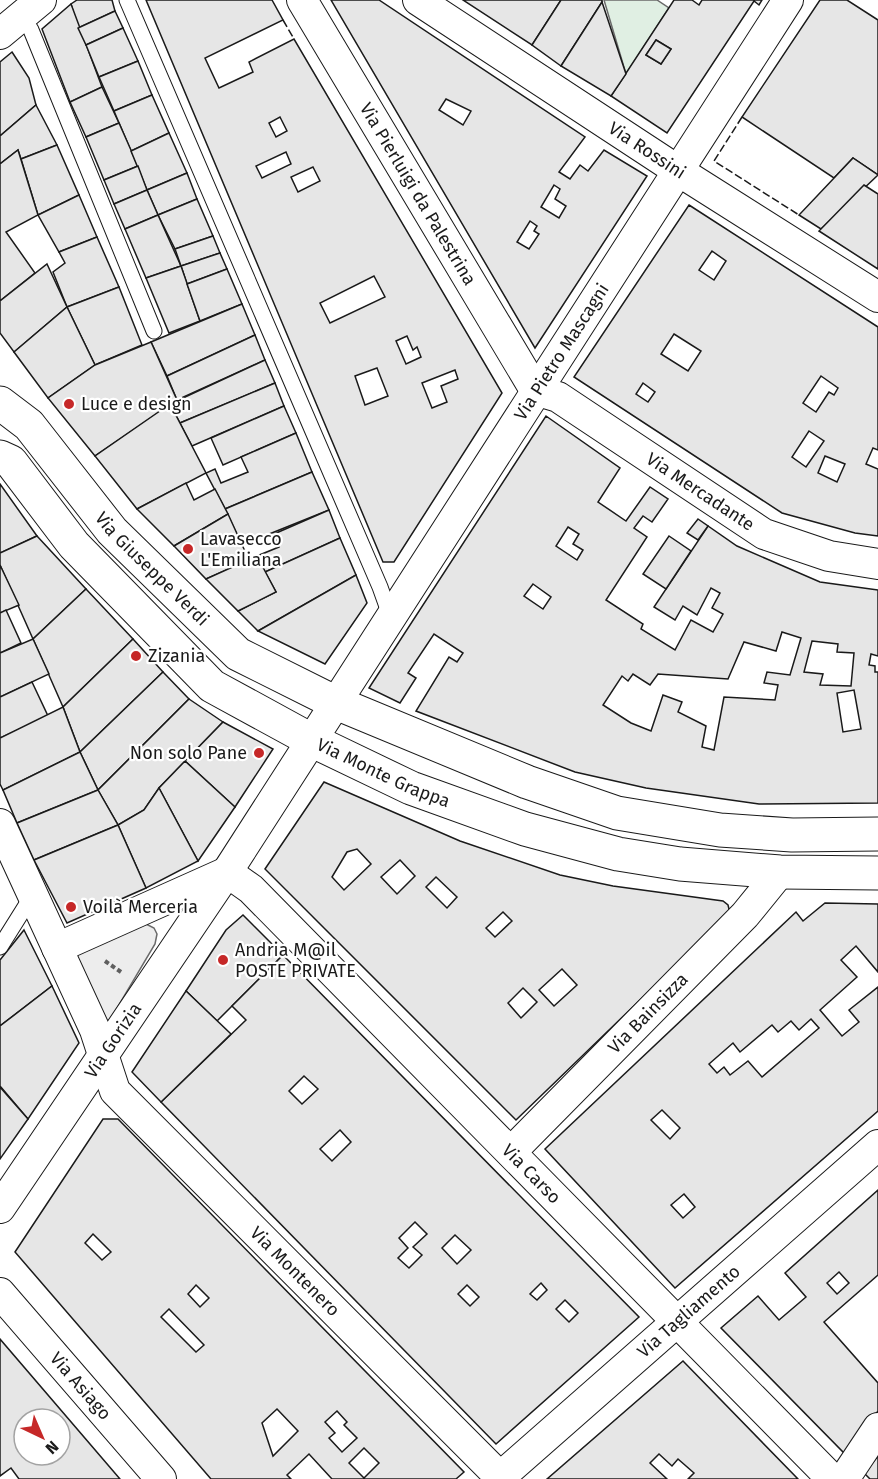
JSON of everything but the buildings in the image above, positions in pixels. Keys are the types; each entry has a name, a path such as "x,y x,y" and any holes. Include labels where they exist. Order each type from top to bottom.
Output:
{"main road":[{"name":"Via Giuseppe Verdi","path":"0,403 29,425 112,531 238,654 334,702"},
{"path":"0,457 11,462 74,545 212,686 311,740"},
{"path":"334,702 527,782 617,813 720,830 792,835 878,834"},
{"name":"Via Monte Grappa","path":"311,740 411,788 525,829 618,854 680,864 780,872 878,873"}],"street":[{"name":"Via Pierluigi da Palestrina","path":"302,0 535,390"},
{"name":"Via Rossini","path":"418,0 676,170 878,297"},
{"name":"Via Pietro Mascagni","path":"334,702 788,0"},
{"name":"Via Mercadante","path":"535,390 558,397 765,534 829,556 878,564"},
{"name":"Via Monte Grappa","path":"311,740 334,702"},
{"name":"Via Gorizia","path":"0,1208 227,872 311,740"},
{"name":"Via Montenero","path":"0,824 57,948 103,1055 115,1090 500,1478"},
{"path":"57,948 227,872"},
{"name":"Via Carso","path":"227,872 251,889 832,1479"},
{"name":"Via Bainsizza","path":"511,1152 745,915 780,872"},
{"name":"Via Tagliamento","path":"500,1478 878,1145"},
{"name":"Via Asiago","path":"0,1293 161,1479"},
{"path":"844,1479 878,1428"}],"lane":[{"path":"127,0 380,587 390,615"},
{"path":"21,17 154,331"},
{"path":"0,947 32,896"}],"green space":[{"path":"604,0 657,0 669,8 626,74"}],"shaded area":[{"path":"146,924 154,928 157,934 155,944 107,1025 75,952"}],"fence":[{"path":"283,20 294,39"},
{"path":"742,117 714,161 799,215"}],"place":[{"name":"Luce e design","path":"69,404"},
{"name":"Lavasecco L'Emiliana","path":"188,549"},
{"name":"Zizania","path":"136,656"},
{"name":"Non solo Pane","path":"259,753"},
{"name":"Voilà Merceria","path":"71,907"},
{"name":"Andria M@il POSTE PRIVATE","path":"223,960"}]}
